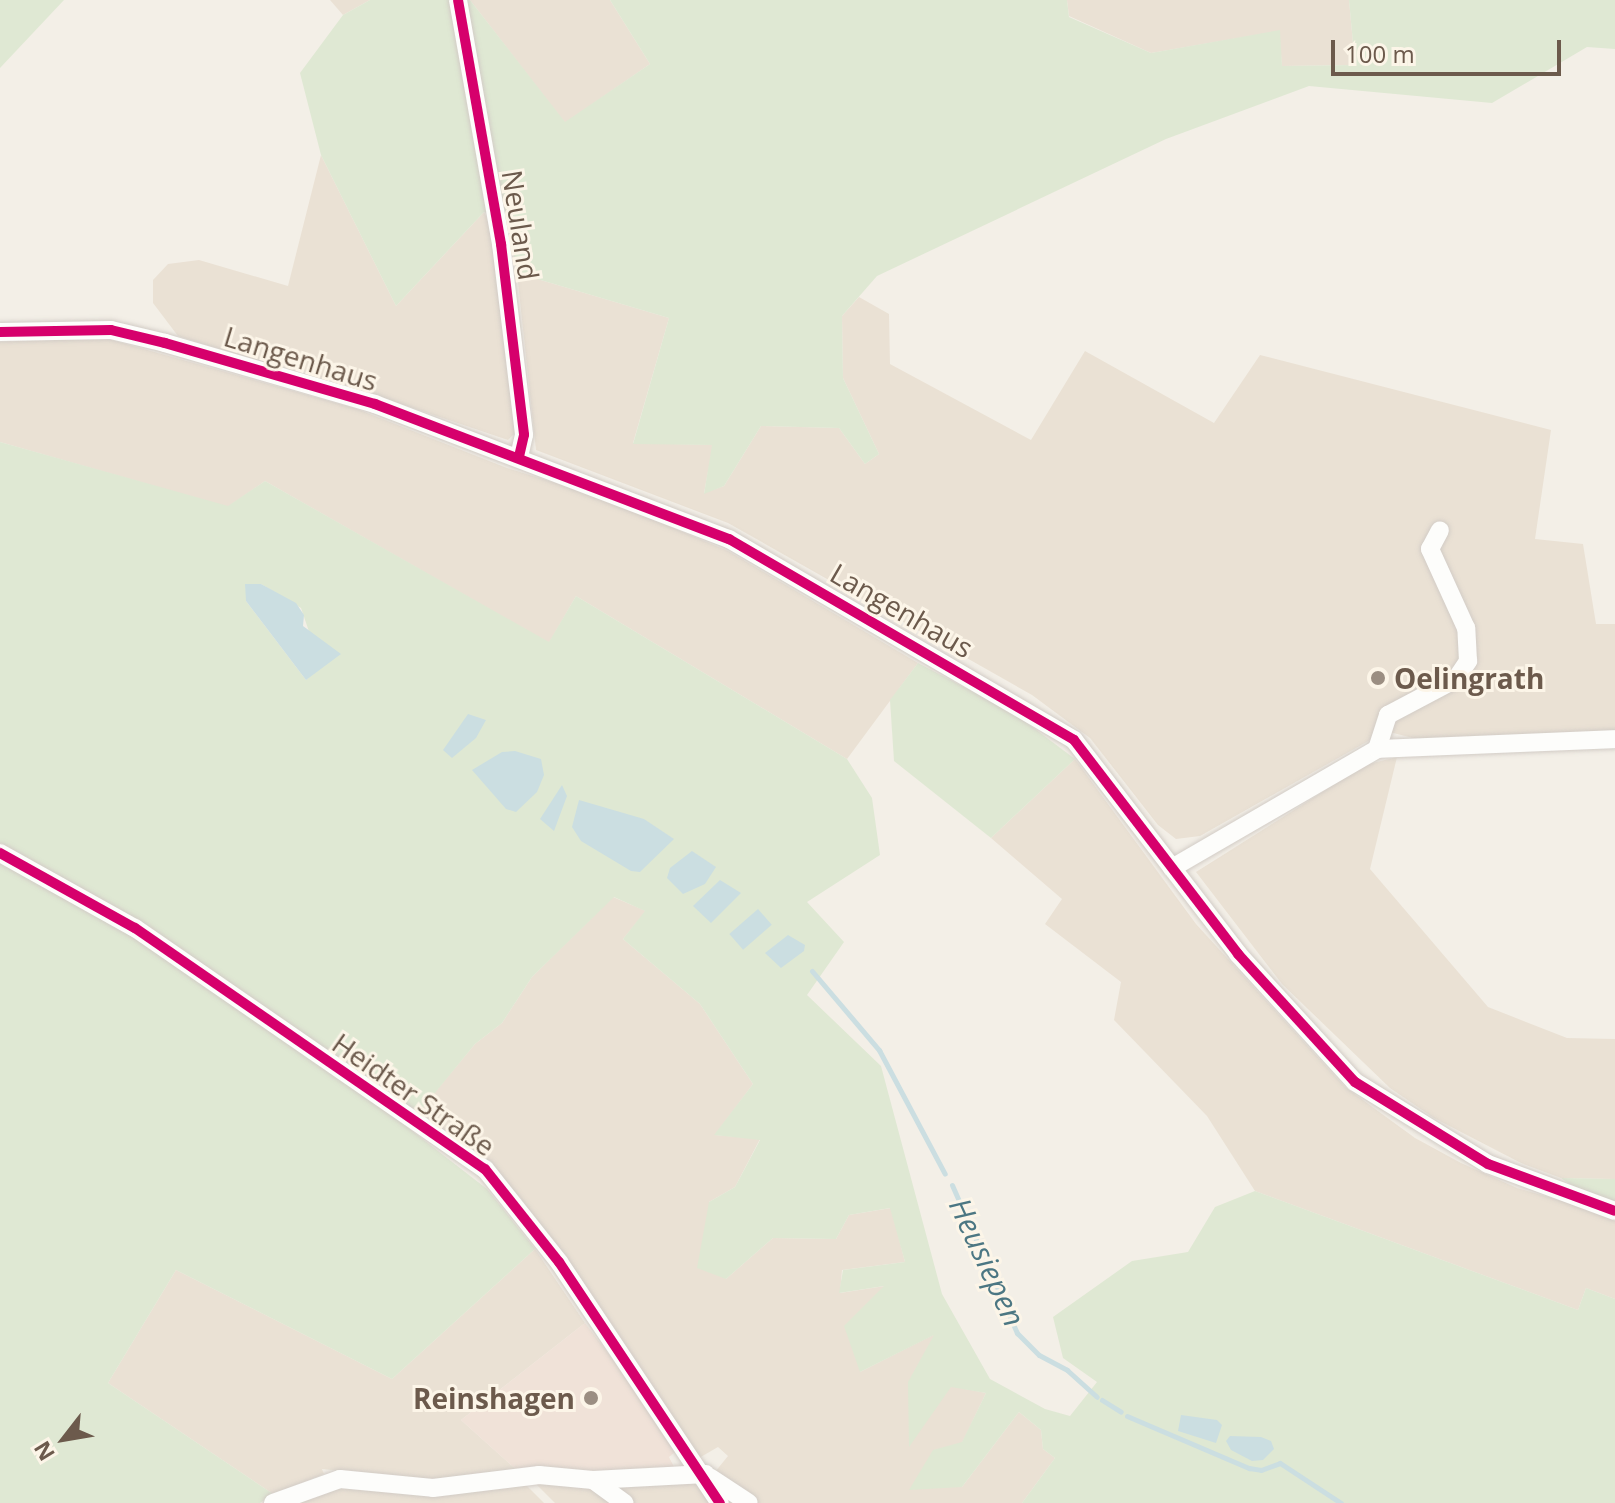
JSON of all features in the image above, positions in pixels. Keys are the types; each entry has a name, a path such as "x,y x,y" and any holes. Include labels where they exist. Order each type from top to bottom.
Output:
{"street":[{"name":"Neuland","path":"458,0 501,244 524,435 519,457"},
{"name":"Langenhaus","path":"0,332 111,330 165,343 375,404 729,539 1051,723 1090,756 1245,962 1355,1082 1461,1150 1615,1211"},
{"path":"1377,749 1388,715 1456,679 1468,661 1466,628 1430,549 1440,530"},
{"path":"1172,868 1377,749 1615,739"},
{"name":"Heidter Straße","path":"0,853 135,928 485,1169 559,1262 617,1354 706,1474"},
{"path":"706,1474 720,1503"},
{"path":"273,1503 340,1479 433,1488 539,1475 593,1480 706,1474 749,1503"},
{"path":"593,1480 625,1503"}],"shaded area":[{"path":"330,0 370,0 343,15"},
{"path":"470,0 610,0 650,64 565,123"},
{"path":"1067,0 1349,0 1355,65 1282,66 1279,31 1151,53 1069,16"},
{"path":"321,155 396,306 484,212 490,226 516,432 508,440 268,359 267,364 178,336 153,303 153,280 168,264 199,260 288,286"},
{"path":"517,273 669,318 633,443 713,445 704,493 724,486 761,426 839,428 865,464 879,454 843,378 842,316 859,297 889,314 890,364 1031,440 1085,351 1214,423 1260,355 1551,430 1535,539 1583,544 1596,624 1615,624 1615,731 1428,742 1386,731 1200,836 1176,839 1158,825 1090,738 1032,695 728,523 536,450"},
{"path":"101,337 357,409 507,468 597,496 728,551 918,663 847,759 576,596 549,643 265,481 228,507 0,442 0,342"},
{"path":"245,584 261,584 296,603 304,615 303,626 341,654 306,680 246,601"},
{"path":"468,714 486,720 476,738 452,758 443,750"},
{"path":"515,751 541,759 544,775 537,792 516,812 506,809 472,770 502,752"},
{"path":"1397,757 1370,869 1488,1007 1567,1038 1615,1039 1615,1179 1561,1178 1521,1163 1434,1118 1390,1088 1282,984 1196,872 1365,765"},
{"path":"1075,759 1196,924 1345,1087 1415,1138 1461,1163 1517,1188 1615,1216 1615,1299 1586,1288 1578,1310 1255,1191 1207,1116 1114,1020 1121,982 1045,924 1062,899 991,838"},
{"path":"562,785 567,796 554,831 540,819"},
{"path":"579,800 644,819 674,839 640,872 631,871 581,841 572,827"},
{"path":"692,851 716,867 705,884 683,894 667,878 670,868"},
{"path":"720,880 741,893 711,923 693,906"},
{"path":"613,897 646,911 623,939 700,1004 753,1084 715,1135 760,1139 735,1187 709,1202 726,1279 773,1238 836,1239 849,1215 891,1208 905,1262 842,1270 840,1293 885,1286 860,1372 935,1334 909,1445 951,1386 986,1393 962,1443 933,1451 962,1487 1019,1412 1041,1430 1043,1449 1055,1458 1022,1503 754,1503 715,1472 728,1456 718,1447 699,1458 520,1197 415,1116 475,1044 502,1023 532,977"},
{"path":"758,909 772,925 743,950 729,934"},
{"path":"788,935 805,945 804,951 781,968 765,953"},
{"path":"535,1249 585,1323 461,1420 519,1472 450,1482 322,1469 324,1474 273,1494 108,1383 176,1270 392,1379"},
{"path":"585,1323 680,1448 669,1457 677,1473 519,1472 461,1420"},
{"path":"1181,1415 1217,1420 1222,1425 1216,1443 1178,1431"},
{"path":"1230,1436 1261,1437 1271,1441 1274,1449 1263,1460 1252,1461 1231,1450 1226,1441"},
{"path":"522,1481 544,1503 284,1503 325,1487"},
{"path":"533,1481 578,1483 618,1503 555,1503"},
{"path":"698,1482 714,1503 629,1503 613,1487"}],"green space":[{"path":"0,0 64,0 0,68"},
{"path":"370,0 470,0 565,122 650,64 610,0 1067,0 1069,17 1151,53 1280,30 1282,66 1355,65 1349,0 1615,0 1615,49 1587,47 1492,103 1309,86 1166,139 877,276 842,316 843,378 879,454 865,464 839,428 761,426 724,486 704,494 712,445 633,444 669,318 517,273 506,219 484,212 396,306 321,155 300,73 343,15"},
{"path":"0,442 228,506 265,481 549,642 576,596 847,759 872,798 880,855 807,902 844,942 807,995 881,1066 942,1294 990,1379 1045,1409 1070,1416 1097,1382 1063,1358 1053,1317 1132,1261 1188,1252 1215,1207 1255,1191 1578,1310 1586,1288 1615,1299 1615,1503 1022,1503 1055,1458 1043,1449 1041,1430 1019,1412 962,1487 909,1490 933,1450 962,1442 986,1393 951,1387 909,1447 908,1382 934,1335 860,1372 844,1326 884,1286 839,1293 843,1270 905,1262 890,1208 849,1215 836,1239 773,1238 726,1279 697,1268 709,1202 735,1187 760,1140 714,1135 753,1084 700,1004 623,939 645,911 614,897 532,977 502,1023 475,1044 407,1127 487,1189 535,1249 392,1379 176,1270 108,1383 273,1494 260,1503 0,1503","holes":["261,584 301,608 321,667 306,680 246,601"]},
{"path":"918,663 1015,714 1075,759 991,838 894,761 890,700"},
{"path":"1561,1178 1615,1179 1615,1215"}],"waterway":[{"name":"Heusiepen","path":"812,971 879,1050 945,1174"},
{"name":"Heusiepen","path":"952,1185 1017,1333 1039,1355 1067,1370 1097,1397"},
{"name":"Heusiepen","path":"1102,1400 1121,1412"},
{"name":"Heusiepen","path":"1127,1416 1249,1468 1261,1470 1280,1463 1341,1503"}],"cycle path":[{"path":"458,0 501,244 524,435 519,457"},
{"path":"0,332 111,330 165,343 375,404 729,539 1074,740 1238,954 1355,1082 1488,1164 1615,1211"},
{"path":"0,853 135,928 485,1169 559,1262 720,1503"}],"place":[{"name":"Oelingrath","path":"1378,678"},
{"name":"Reinshagen","path":"591,1398"}]}
